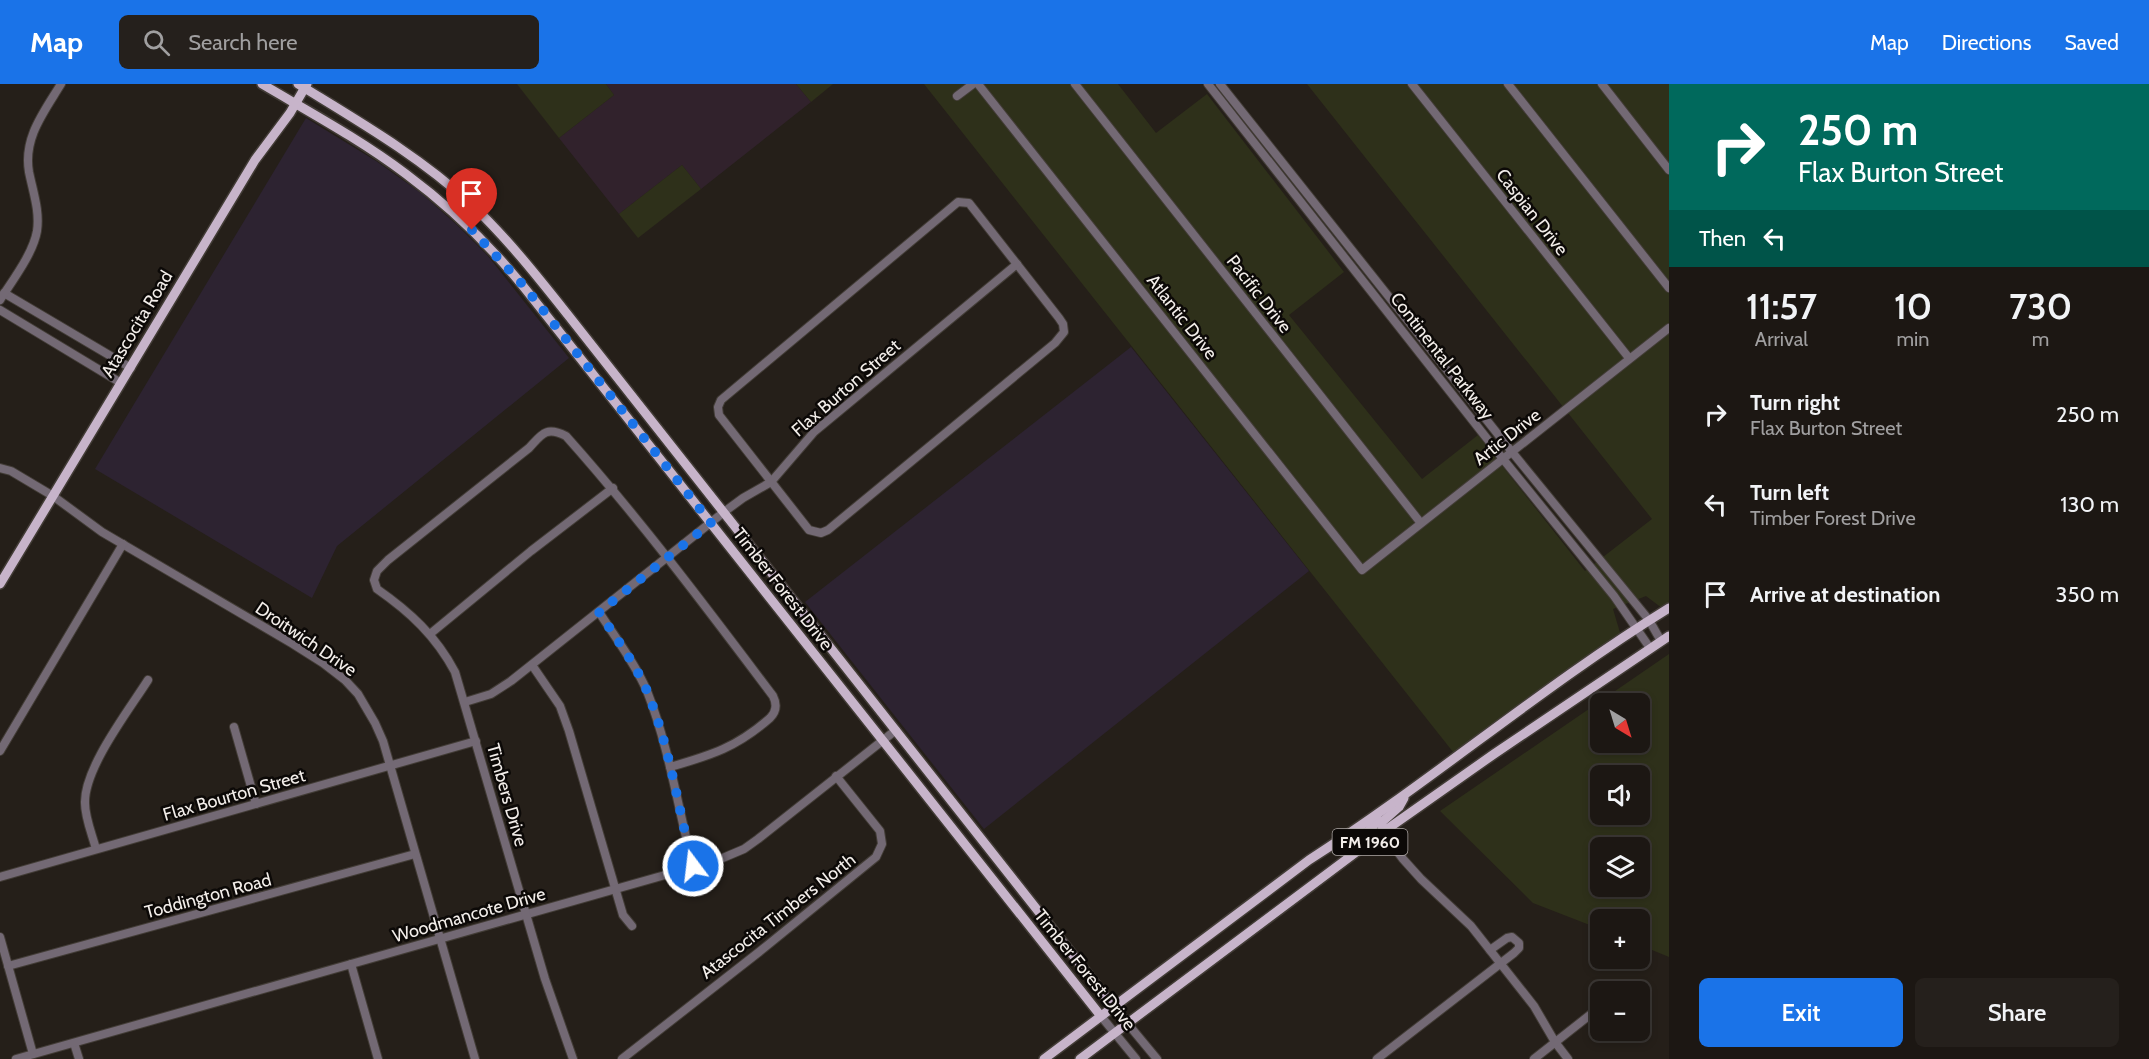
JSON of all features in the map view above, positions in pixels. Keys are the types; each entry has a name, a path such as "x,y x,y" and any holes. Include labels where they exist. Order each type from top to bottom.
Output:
{"main road":[{"name":"Timber Forest Drive","path":"262,84 360,142 406,174 460,218 524,286 1100,1015"},
{"name":"Timber Forest Drive","path":"303,85 421,162 472,205 536,275 1113,1006"},
{"name":"Atascocita Road","path":"0,584 255,160 295,104 303,85"},
{"name":"FM 1960","path":"1044,1059 1309,860 1376,812 1440,771 1472,745 1669,608"},
{"path":"792,627 806,616"},
{"name":"FM 1960","path":"1080,1059 1383,832 1665,638"},
{"path":"1383,832 1382,822 1399,807 1404,795"},
{"path":"1349,858 1357,842 1374,824 1376,812"},
{"path":"974,857 988,846"},
{"path":"1019,914 1033,903"}],"street":[{"path":"61,84 35,128 29,143 28,162 37,209 37,228 33,243 2,297 130,368"},
{"path":"957,96 975,84"},
{"name":"Atlantic Drive","path":"975,84 1362,570"},
{"name":"Pacific Drive","path":"1075,84 1420,522"},
{"name":"Continental Parkway","path":"1208,84 1503,459 1614,596 1650,648"},
{"name":"Continental Parkway","path":"1220,84 1512,452 1665,638"},
{"name":"Caspian Drive","path":"1412,84 1629,358"},
{"path":"1508,84 1669,288"},
{"path":"1602,84 1669,170"},
{"path":"958,202 970,204 1017,264 1059,318 1064,332 1055,343 828,530 821,533 809,530 719,416 718,407 721,400 958,202"},
{"name":"Flax Burton Street","path":"465,702 496,692 724,512 771,482 814,432 1017,264"},
{"path":"0,310 121,383"},
{"name":"Artic Drive","path":"1362,570 1669,328"},
{"name":"Timbers Drive","path":"572,1057 545,979 455,672 430,634 414,616 377,589 374,580 378,570 388,560 518,457 543,434 556,431 566,436 613,488"},
{"name":"Droitwich Drive","path":"0,468 11,471 52,496 96,529 293,644 345,680 358,694 375,723 390,766 475,1059"},
{"path":"430,634 531,551 613,488 668,556 777,703 774,714 747,736 725,749 670,767"},
{"path":"0,751 123,544"},
{"path":"599,612 647,691 670,767 693,866"},
{"path":"532,665 560,706 569,730 622,915 632,926"},
{"path":"96,849 85,805 88,781 105,748 148,680"},
{"path":"234,727 256,804"},
{"name":"Woodmancote Drive","path":"16,1059 718,860 744,849 896,730"},
{"name":"Flax Bourton Street","path":"0,877 476,741"},
{"name":"Atascocita Timbers North","path":"622,1059 876,857 882,844 880,831 836,776"},
{"path":"1383,832 1430,888 1471,926 1534,1006 1568,1059"},
{"name":"Toddington Road","path":"8,966 415,854"},
{"path":"0,937 33,1054"},
{"path":"1377,1059 1519,948 1516,939 1507,938 1490,950"},
{"path":"351,964 378,1059"},
{"name":"Timber Forest Drive","path":"1113,1006 1157,1059"},
{"name":"Timber Forest Drive","path":"1100,1015 1136,1059"},
{"path":"1534,1059 1590,1015"},
{"path":"74,1043 79,1059"}],"shaded area":[{"path":"606,84 796,84 811,102 701,189 682,165 619,214 559,138 614,95"},
{"path":"306,118 376,161 421,193 457,225 488,256 569,358 337,546 312,598 95,469"},
{"path":"1131,347 1309,571 984,829 805,602"}],"green space":[{"path":"517,84 606,84 614,95 559,138"},
{"path":"796,84 833,84 811,102"},
{"path":"924,84 1118,84 1156,133 1207,94 1344,272 1289,315 1422,479 1478,435 1585,571 1652,519 1307,84 1669,84 1669,609 1666,611 1646,596 1613,609 1621,636 1457,757"},
{"path":"682,165 701,189 638,238 619,214"},
{"path":"1669,654 1669,957 1650,949 1650,909 1590,909 1590,925 1533,903 1440,811 1590,708 1590,753 1650,753 1650,693 1612,693"}],"route":[{"path":"472,230 524,286 711,523 599,612 647,691 670,767 693,866"}]}
